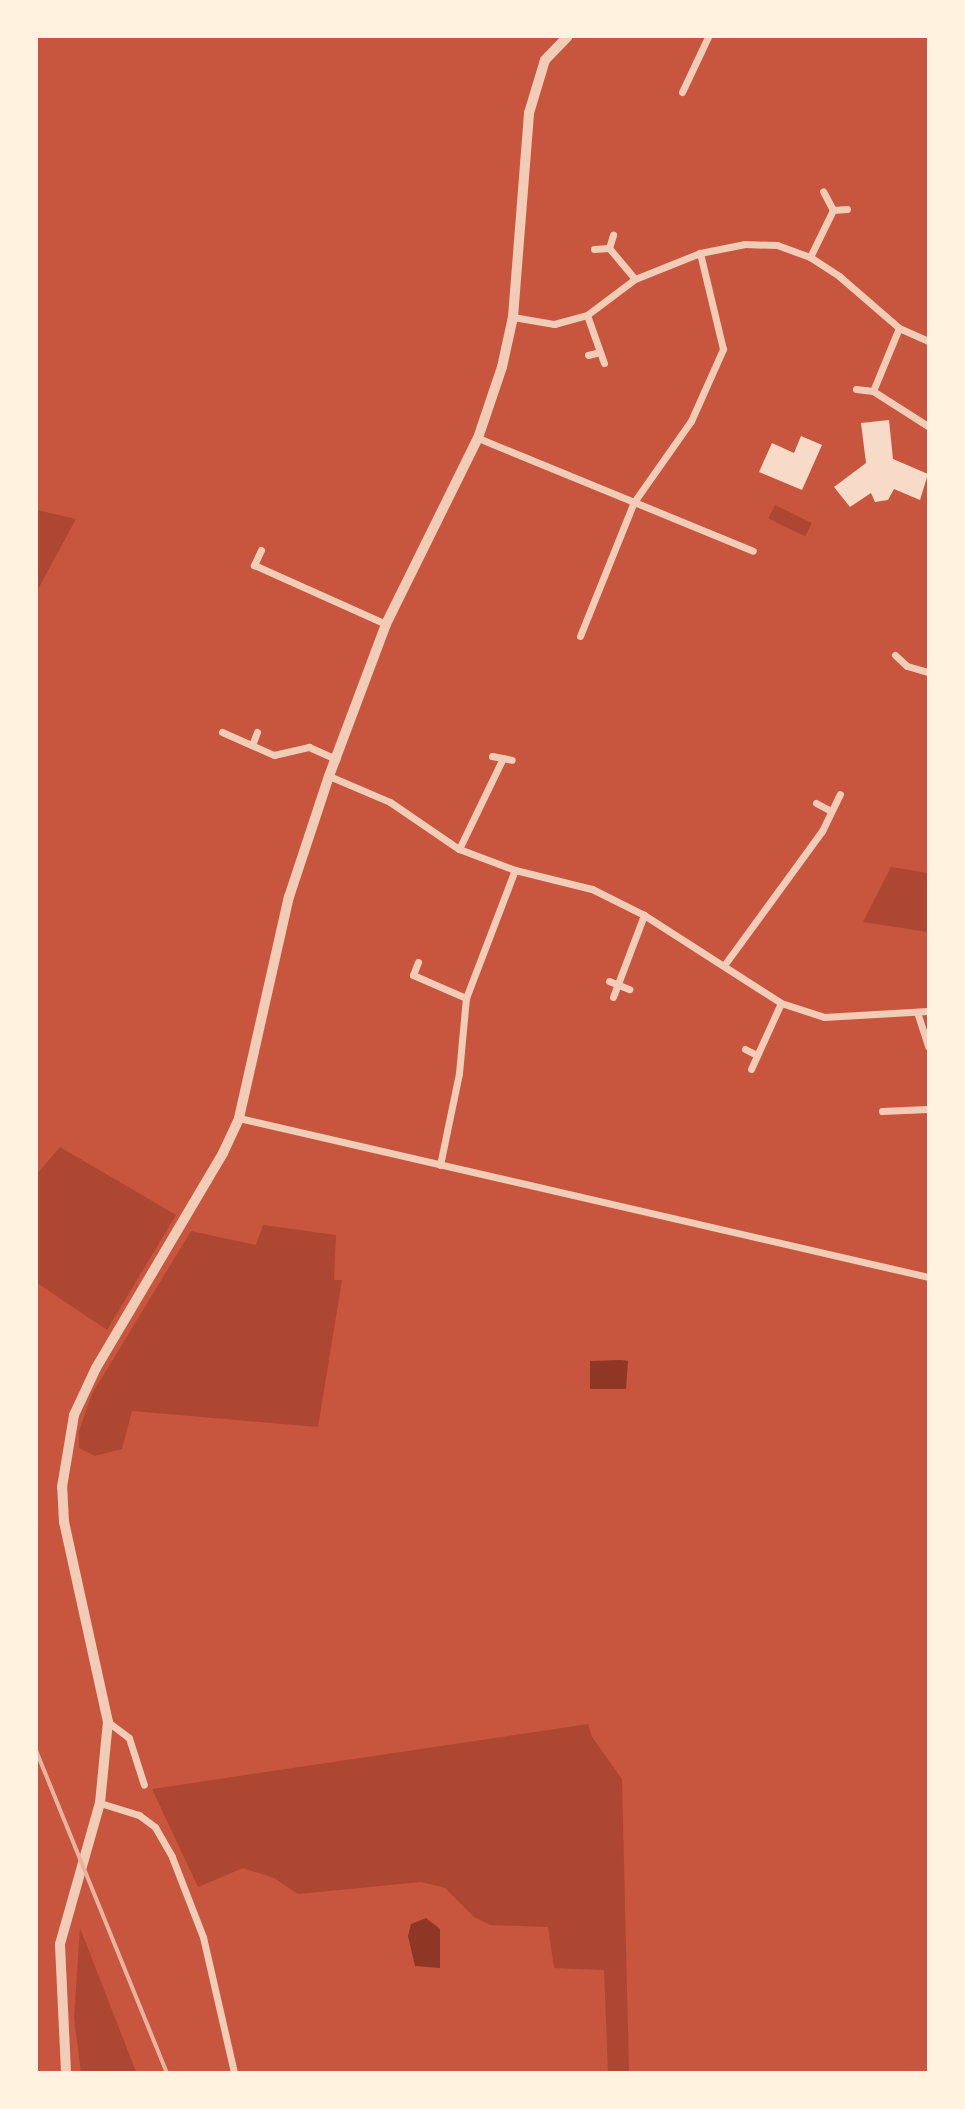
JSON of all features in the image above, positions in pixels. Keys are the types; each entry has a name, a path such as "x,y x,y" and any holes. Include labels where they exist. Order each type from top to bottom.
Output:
{"street":[{"path":"66,2072 58,1970 74,1891 100,1803 108,1722 70,1560 62,1487 74,1415 96,1368 223,1153 239,1118 289,897 329,776 386,624 478,438 513,317 530,113 545,60 567,37"},
{"path":"682,92 708,37"},
{"path":"823,191 833,210"},
{"path":"833,210 847,209"},
{"path":"810,257 833,210"},
{"path":"609,248 613,235"},
{"path":"513,317 554,324 587,315 635,279 700,253 745,244 777,245 810,257 839,276 899,328 928,341"},
{"path":"594,249 609,248"},
{"path":"609,248 635,279"},
{"path":"580,636 634,502 691,421 723,349 700,253"},
{"path":"587,315 604,363"},
{"path":"873,391 899,328"},
{"path":"588,355 600,352"},
{"path":"856,389 873,391 928,426"},
{"path":"478,438 753,551"},
{"path":"261,550 254,565 386,624"},
{"path":"895,655 905,670 928,672"},
{"path":"252,745 257,732"},
{"path":"222,733 274,755 309,747 336,759"},
{"path":"492,756 512,760"},
{"path":"459,849 503,758"},
{"path":"329,776 390,802 459,849 515,870 593,889 644,915 725,964 781,1003 824,1017 918,1015 928,1011"},
{"path":"725,964 822,831 840,794"},
{"path":"817,803 831,811"},
{"path":"440,1165 459,1073 466,998 515,870"},
{"path":"613,997 644,915"},
{"path":"418,962 413,975 466,998"},
{"path":"609,981 629,989"},
{"path":"751,1069 781,1003"},
{"path":"918,1015 928,1046"},
{"path":"745,1049 757,1055"},
{"path":"883,1111 928,1109"},
{"path":"239,1118 928,1277"},
{"path":"108,1722 129,1738 144,1785"},
{"path":"100,1803 139,1815 155,1827 173,1857 204,1937 234,2072"}],"shaded area":[{"path":"775,505 812,523 805,536 768,518"},
{"path":"37,510 76,519 37,591"},
{"path":"891,867 928,873 928,932 863,922"},
{"path":"60,1147 176,1215 107,1330 37,1283 37,1174"},
{"path":"263,1225 336,1235 334,1280 342,1280 318,1427 132,1411 122,1449 95,1456 79,1448 79,1431 92,1394 191,1231 256,1245"},
{"path":"590,1361 628,1361 626,1389 590,1389"},
{"path":"588,1724 592,1737 622,1779 629,2072 608,2072 604,1970 554,1968 548,1927 490,1925 474,1917 445,1888 421,1882 298,1894 274,1878 243,1868 198,1887 152,1789"},
{"path":"426,1918 440,1929 440,1968 415,1966 408,1936 411,1924"},
{"path":"80,1928 136,2072 81,2072 74,2018"}],"building":[{"path":"889,420 893,459 928,474 920,500 894,489 888,500 875,502 871,493 850,507 834,487 866,463 861,423"},
{"path":"801,436 822,445 802,490 759,472 772,443 794,453"}],"railway":[{"path":"37,1752 167,2072"}]}
